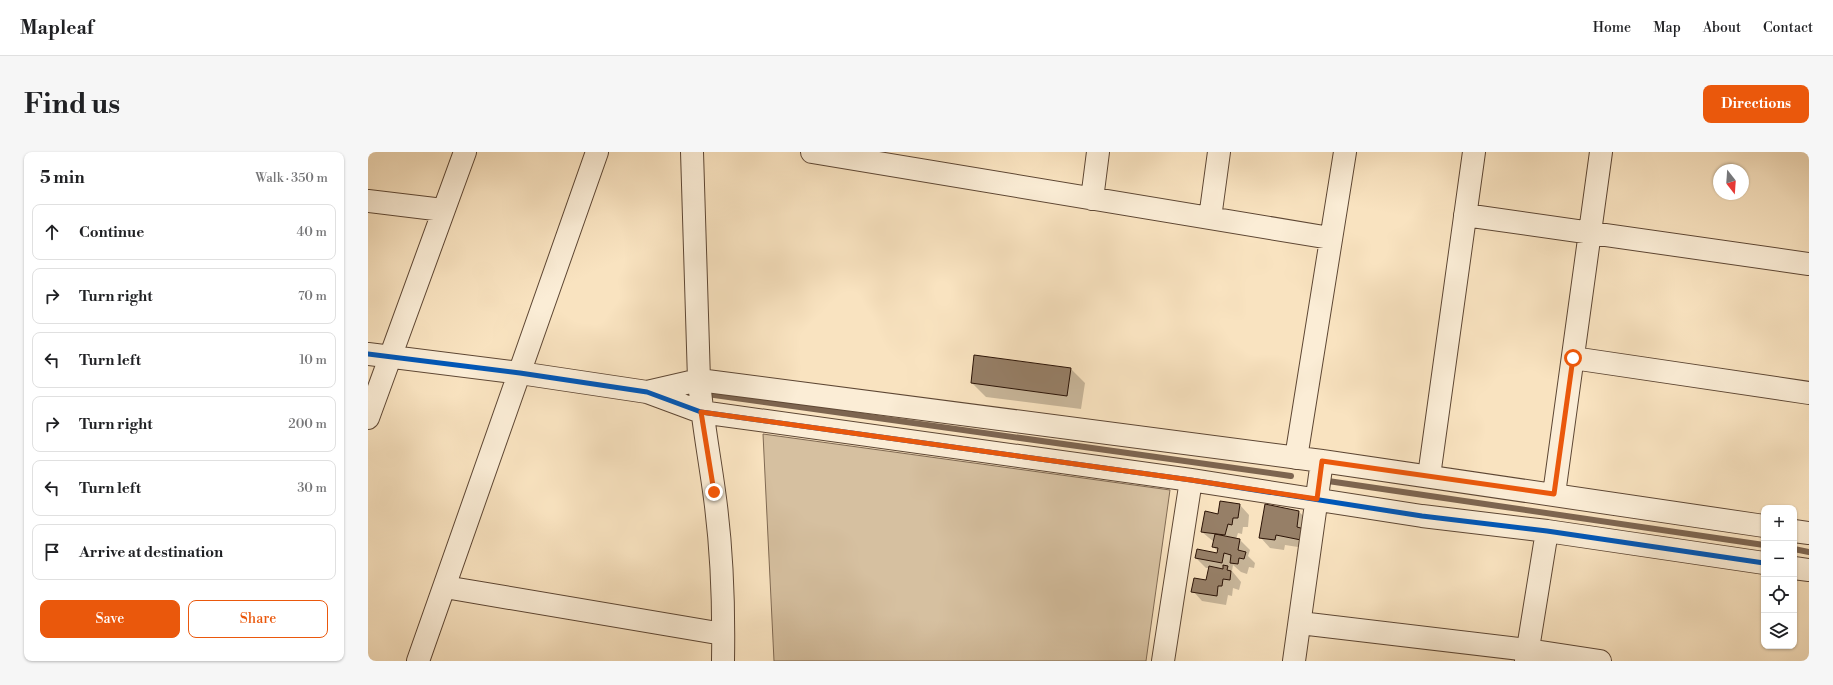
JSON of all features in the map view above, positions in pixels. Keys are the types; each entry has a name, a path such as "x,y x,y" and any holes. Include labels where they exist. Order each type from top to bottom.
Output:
{"street":[{"path":"368,418 378,356 443,210 465,152"},
{"path":"418,661 597,152"},
{"path":"692,152 699,380 701,412 714,492 721,563 723,661"},
{"path":"812,152 1330,238"},
{"path":"1092,199 1098,152"},
{"path":"1210,218 1219,152"},
{"path":"1296,458 1344,152"},
{"path":"1429,476 1474,152"},
{"path":"1554,494 1601,152"},
{"path":"368,201 443,210"},
{"path":"1465,215 1809,264"},
{"path":"378,356 520,373 647,392 701,412 1191,480 1422,516 1547,531 1761,563"},
{"path":"1573,358 1809,393"},
{"path":"647,392 699,380 1322,461 1761,526"},
{"path":"1294,661 1322,461"},
{"path":"1163,661 1191,480"},
{"path":"1527,655 1547,531"},
{"path":"1797,531 1809,533"},
{"path":"1797,568 1809,570"},
{"path":"445,587 723,634"},
{"path":"1300,623 1527,655 1600,661"}],"shaded area":[{"path":"763,434 1170,490 1146,661 774,661"}],"building":[{"path":"974,355 1071,368 1067,396 971,383"},
{"path":"1220,501 1240,504 1238,518 1233,518 1232,525 1228,524 1225,535 1201,532 1205,511 1218,514"},
{"path":"1265,504 1299,511 1297,527 1304,529 1301,540 1276,535 1275,540 1259,538"},
{"path":"1215,534 1240,539 1238,550 1246,552 1244,559 1239,558 1238,564 1230,563 1231,555 1224,553 1222,563 1195,558 1197,549 1217,553 1218,548 1212,547"},
{"path":"1223,565 1228,566 1227,570 1231,571 1230,580 1223,579 1222,586 1218,586 1217,596 1191,592 1194,578 1206,580 1209,566 1223,569"}],"waterway":[{"path":"707,394 1291,476"},
{"path":"1328,481 1761,545"},
{"path":"1797,550 1809,552"}],"cycle path":[{"path":"368,354 520,373 647,392 701,412 1191,480 1422,516 1547,531 1761,563"}],"route":[{"path":"714,492 701,412 1317,499 1322,461 1554,494 1573,358"}]}
